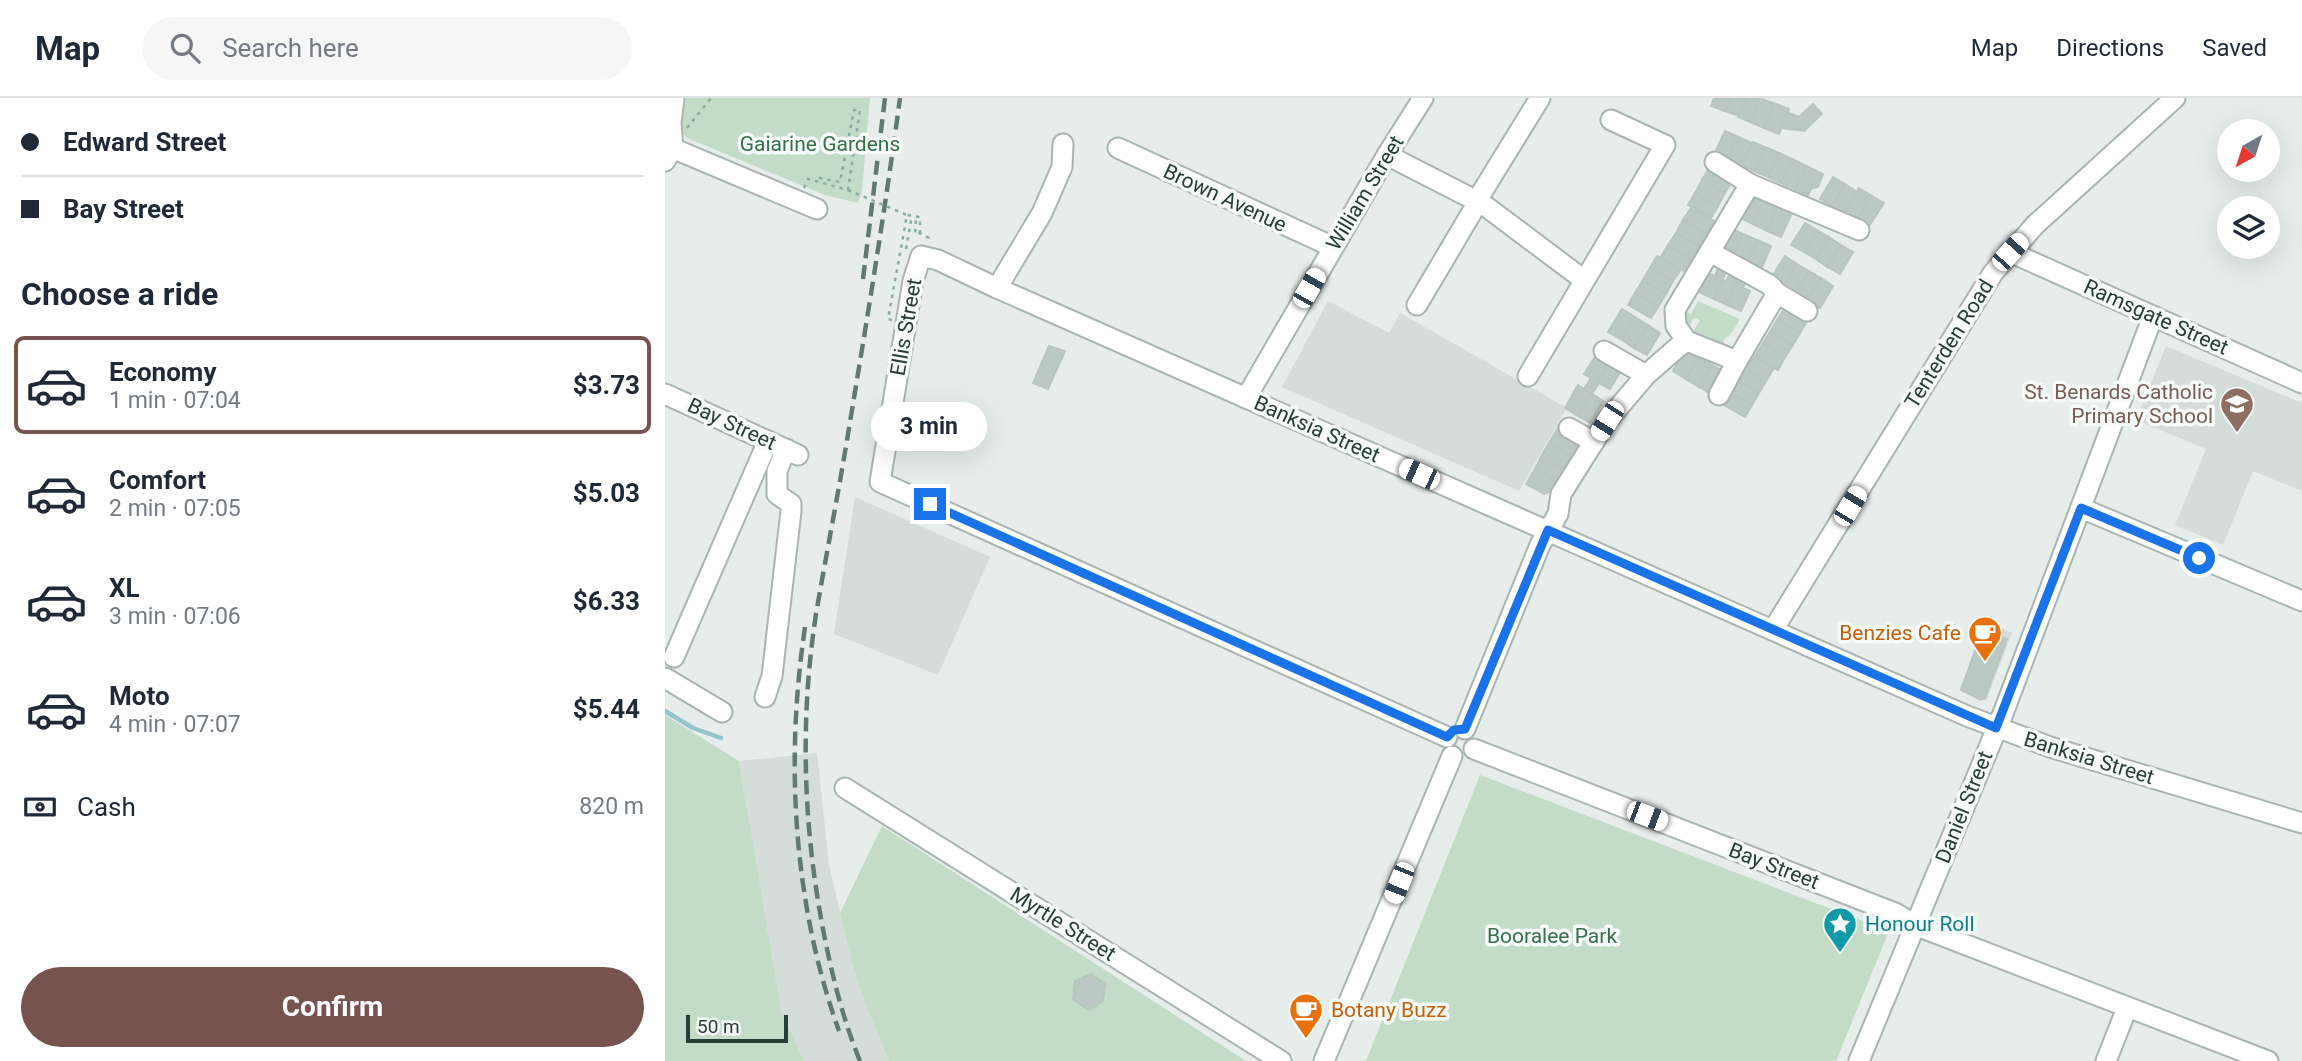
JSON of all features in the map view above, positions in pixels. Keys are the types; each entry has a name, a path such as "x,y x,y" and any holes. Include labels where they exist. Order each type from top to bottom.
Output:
{"street":[{"path":"674,98 668,151 817,209"},
{"name":"William Street","path":"1246,398 1423,98"},
{"path":"1417,305 1475,200 1540,98"},
{"name":"Tenterden Road","path":"1773,630 1986,285 2010,252 2035,225 2175,98"},
{"path":"1528,376 1665,145 1611,120"},
{"path":"997,288 1042,213 1062,167 1063,144"},
{"name":"Brown Avenue","path":"1118,148 1333,247"},
{"path":"1387,155 1475,200 1584,280"},
{"path":"1715,162 1750,184 1859,230"},
{"path":"1737,361 1687,341 1676,326 1675,310 1750,184"},
{"path":"1710,252 1770,285 1777,293 1807,311"},
{"name":"Ramsgate Street","path":"2010,252 2302,383"},
{"name":"Banksia Street","path":"921,256 938,260 1996,728 2302,823"},
{"name":"Ellis Street","path":"921,256 913,281 880,482 1455,741"},
{"path":"1719,395 1777,293"},
{"name":"Daniel Street","path":"1859,1061 1917,926 1996,728 2153,316"},
{"path":"1324,1061 1455,741 1548,530 1558,514 1561,494 1607,421 1646,375 1687,341"},
{"path":"1604,351 1646,375"},
{"name":"Bay Street","path":"665,394 784,448"},
{"path":"1569,428 1594,442"},
{"path":"674,657 784,448"},
{"path":"765,697 772,676 792,504 777,494 777,471 784,448"},
{"path":"2081,508 2302,601"},
{"path":"665,678 722,712"},
{"name":"Bay Street","path":"1455,741 1473,737 1474,749 1895,913 1917,926 2268,1061"},
{"name":"Myrtle Street","path":"845,788 1281,1061"},
{"path":"2106,1061 2127,1008"}],"path":[{"path":"671,126 687,128 711,98"},
{"path":"848,190 860,110 854,110 840,183 820,178 820,183 848,190 907,215 920,217 917,233"}],"shaded area":[{"path":"1328,301 1389,333 1400,313 1567,408 1519,491 1282,387"},
{"name":"St. Benards Catholic Primary School","path":"2166,346 2302,403 2302,491 2253,471 2223,545 2175,525 2206,449 2136,420"},
{"path":"855,497 990,557 938,675 834,634"},
{"name":"Benzies Cafe","path":"1987,621 2012,633 1986,701 1960,689"},
{"path":"817,753 829,865 852,963 889,1061 804,1061 781,1012 739,761"}],"green space":[{"name":"Gaiarine Gardens","path":"683,98 870,98 862,191 858,203 825,195 687,138 679,127"},
{"path":"1698,301 1740,319 1723,341 1727,348 1708,336 1693,332 1700,320 1697,318 1693,319 1687,331 1681,308 1691,314"},
{"path":"665,715 739,761 781,1011 804,1061 665,1061"},
{"name":"Booralee Park","path":"1480,775 1889,931 1836,1061 1366,1061"},
{"path":"882,826 1246,1061 889,1061 865,1003 840,913"}],"building":[{"path":"1714,98 1731,98 1725,111 1711,106"},
{"path":"1731,98 1746,98 1739,116 1725,111"},
{"path":"1746,98 1759,98 1750,122 1738,117"},
{"path":"1759,98 1773,103 1764,128 1750,122"},
{"path":"1773,103 1789,109 1779,134 1764,128"},
{"path":"1813,104 1822,114 1804,131 1781,128 1787,112 1799,117"},
{"path":"1725,131 1738,137 1727,161 1714,155"},
{"path":"1738,137 1752,143 1741,167 1727,161"},
{"path":"1753,142 1765,147 1754,171 1742,165"},
{"path":"1765,147 1779,153 1768,177 1754,171"},
{"path":"1779,153 1792,159 1781,183 1768,177"},
{"path":"1792,159 1806,166 1795,189 1781,183"},
{"path":"1806,166 1823,174 1818,187 1811,189 1808,195 1795,189"},
{"path":"1710,167 1733,180 1725,193 1702,180"},
{"path":"1833,177 1845,184 1832,206 1820,199"},
{"path":"1702,180 1725,193 1718,206 1695,193"},
{"path":"1845,184 1857,192 1844,214 1832,206"},
{"path":"1859,188 1872,196 1858,218 1846,210"},
{"path":"1695,193 1718,206 1711,218 1688,205"},
{"path":"1751,195 1764,200 1753,224 1740,218"},
{"path":"1872,196 1884,203 1870,225 1858,218"},
{"path":"1764,200 1778,206 1767,231 1753,224"},
{"path":"1778,206 1792,213 1781,237 1767,231"},
{"path":"1691,208 1714,221 1707,234 1683,220"},
{"path":"1683,220 1707,234 1699,246 1676,233"},
{"path":"1805,223 1817,230 1804,252 1791,245"},
{"path":"1730,228 1743,234 1733,258 1720,252"},
{"path":"1817,230 1829,237 1816,259 1804,252"},
{"path":"1676,233 1699,246 1691,259 1668,245"},
{"path":"1743,234 1757,240 1747,264 1733,258"},
{"path":"1829,237 1841,245 1827,267 1816,259"},
{"path":"1757,240 1771,246 1761,270 1747,264"},
{"path":"1668,245 1691,259 1684,271 1661,257"},
{"path":"1841,245 1853,252 1840,274 1827,267"},
{"path":"1657,256 1681,269 1673,281 1650,268"},
{"path":"1785,256 1797,264 1783,286 1771,278"},
{"path":"1797,264 1809,271 1795,293 1783,286"},
{"path":"1650,268 1673,281 1666,294 1643,280"},
{"path":"1718,268 1726,272 1714,299 1699,292 1708,273 1715,276"},
{"path":"1809,271 1821,278 1807,300 1795,293"},
{"path":"1730,273 1739,277 1727,305 1714,299 1723,280 1726,282"},
{"path":"1739,277 1746,280 1743,288 1750,291 1741,311 1727,305"},
{"path":"1821,278 1833,286 1820,308 1807,300"},
{"path":"1643,280 1666,294 1658,307 1635,293"},
{"path":"1635,293 1658,307 1651,318 1628,305"},
{"path":"1785,308 1807,321 1800,333 1777,320"},
{"path":"1622,309 1635,317 1622,340 1608,332"},
{"path":"1635,317 1648,325 1634,348 1622,340"},
{"path":"1777,320 1800,333 1793,345 1770,332"},
{"path":"1648,325 1660,333 1647,355 1634,348"},
{"path":"1770,332 1793,345 1785,357 1763,343"},
{"path":"1763,343 1785,357 1778,370 1755,356"},
{"path":"1049,346 1065,351 1048,389 1033,383"},
{"path":"1686,349 1699,357 1686,379 1673,371"},
{"path":"1598,352 1611,359 1597,382 1584,374"},
{"path":"1751,355 1774,368 1766,381 1744,368"},
{"path":"1699,357 1712,365 1699,387 1686,379"},
{"path":"1611,359 1623,367 1610,389 1597,382"},
{"path":"1712,365 1725,372 1711,394 1699,387"},
{"path":"1744,368 1766,381 1759,393 1737,380"},
{"path":"1591,378 1599,383 1592,394 1584,389"},
{"path":"1737,380 1759,393 1752,405 1730,392"},
{"path":"1578,385 1591,393 1578,416 1565,408"},
{"path":"1730,392 1752,405 1745,417 1722,404"},
{"path":"1591,393 1603,401 1590,423 1578,416"},
{"path":"1558,428 1579,441 1571,456 1549,443"},
{"path":"1549,443 1571,456 1563,470 1541,457"},
{"path":"1541,457 1563,470 1556,481 1535,469"},
{"path":"1535,469 1556,481 1549,492 1544,494 1526,484"},
{"name":"Benzies Cafe","path":"1997,635 2007,639 1985,698 1981,700 1961,690 1980,637 1994,642"},
{"path":"1091,974 1105,984 1103,1001 1089,1010 1073,1000 1075,981"}],"waterway":[{"path":"665,711 693,728 721,738"}],"railway":[{"path":"863,279 885,98"},
{"path":"860,1061 833,976 822,924 811,847 806,731 816,614 866,323 900,98"},
{"path":"805,627 795,729 797,831 811,933 839,1031"}],"place":[{"name":"St. Benards Catholic Primary School","path":"2237,434"},
{"name":"Benzies Cafe","path":"1985,663"},
{"name":"Honour Roll","path":"1840,954"},
{"name":"Botany Buzz","path":"1306,1040"}],"route":[{"path":"930,504 1447,737 1454,730 1465,729 1548,530 1996,728 2081,508 2199,558"}]}
